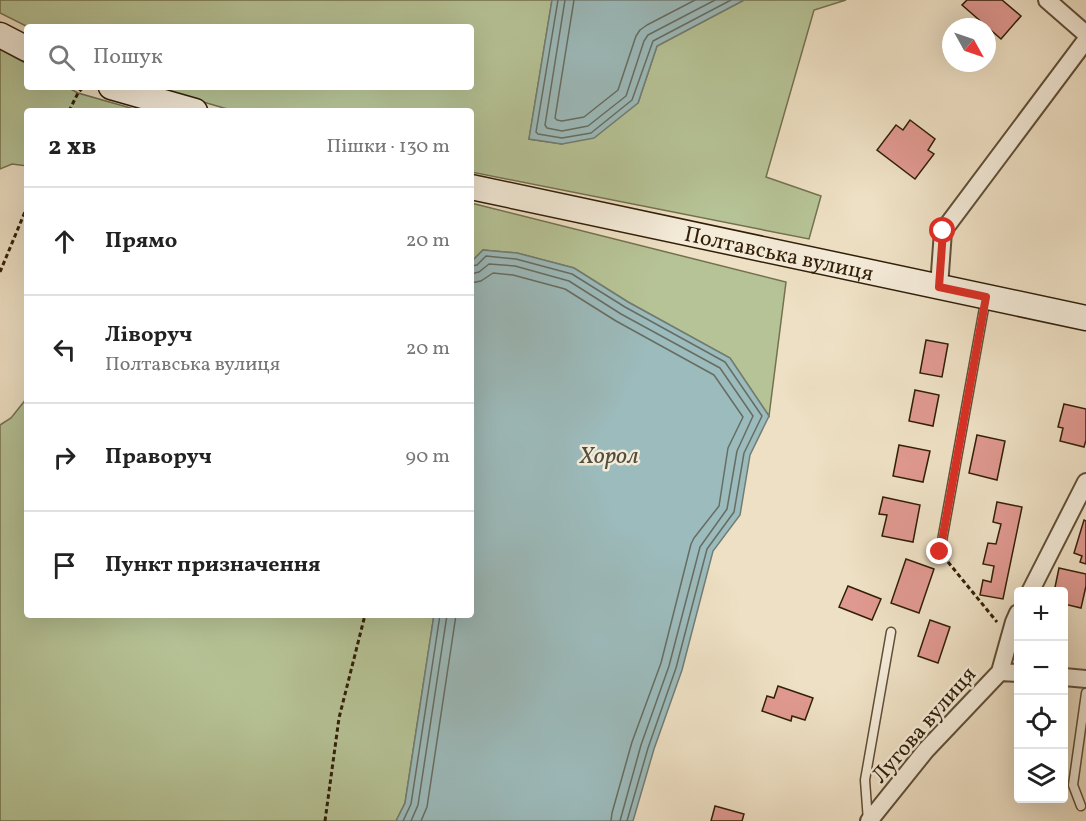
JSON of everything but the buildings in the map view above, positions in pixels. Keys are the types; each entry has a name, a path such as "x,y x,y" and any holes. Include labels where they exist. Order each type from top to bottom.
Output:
{"street":[{"path":"1047,0 1086,34"},
{"path":"0,35 24,47"},
{"path":"939,287 943,231 1086,40"},
{"path":"122,90 184,108"},
{"name":"Полтавська вулиця","path":"474,188 1086,318"},
{"path":"1032,587 1086,482"},
{"path":"1000,672 1014,622"},
{"name":"Лугова вулиця","path":"868,821 926,750 1000,672 1014,673"},
{"path":"1068,677 1086,679"}],"lane":[{"path":"940,552 986,297"},
{"path":"868,821 866,780 891,632"},
{"path":"1081,806 1073,785 1086,693"}],"path":[{"path":"70,108 80,90"},
{"path":"0,272 24,214"},
{"path":"940,552 1009,637"},
{"path":"325,821 339,717 364,618"}],"green space":[{"path":"0,0 552,0 529,139 562,144 638,103 657,46 744,0 846,0 814,10 766,177 821,196 809,239 474,173 474,108 224,108 162,90 474,90 474,24 24,25 0,13"},
{"path":"0,49 24,62 24,90 72,90 130,108 24,108 24,166 12,164 0,169"},
{"path":"474,204 786,282 769,416 730,358 628,302 574,268 517,253 483,250 474,259"},
{"path":"24,402 24,618 434,618 405,803 396,821 0,821 0,425 11,418"}],"water":[{"path":"552,0 744,0 657,46 638,103 594,138 562,144 529,139"},
{"name":"Хорол","path":"483,250 517,253 574,268 628,302 730,358 769,416 750,455 740,515 713,551 682,670 654,749 633,821 396,821 405,803 434,618 474,618 474,259"}],"route":[{"path":"940,552 986,297 939,287 943,231"}]}
